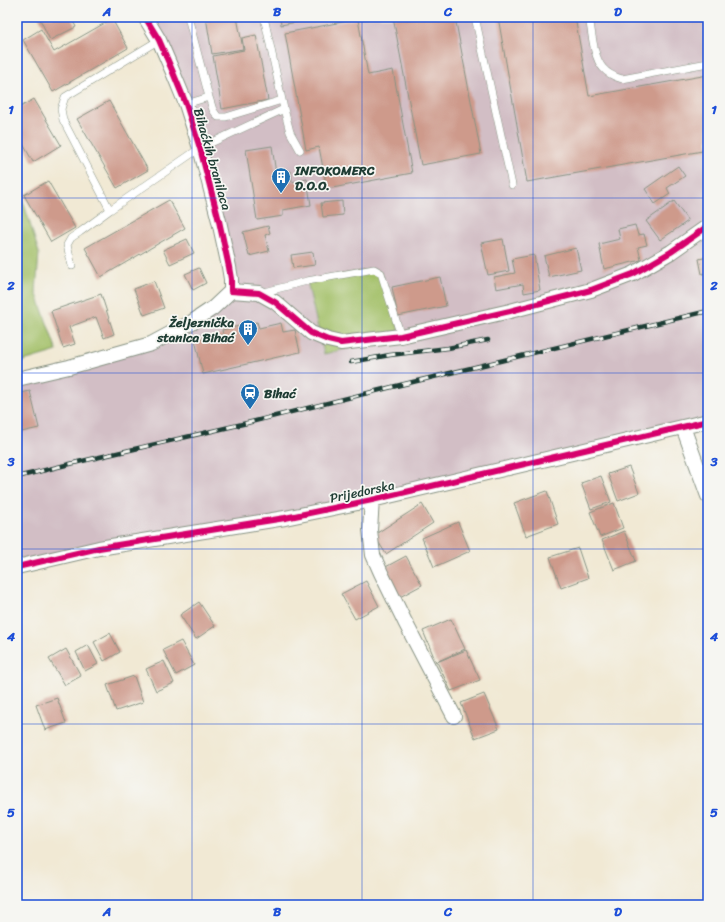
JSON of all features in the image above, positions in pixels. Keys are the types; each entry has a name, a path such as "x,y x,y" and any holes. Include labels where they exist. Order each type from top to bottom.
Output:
{"street":[{"name":"Bihaćkih branilaca","path":"145,17 159,40 172,70 186,104 200,148 229,267 231,291"},
{"path":"17,380 151,344 192,322 213,308 231,291 259,293 275,302 310,333 328,340 342,343 401,336 510,311 591,290 633,274 671,252 708,226"},
{"name":"Prijedorska","path":"17,567 99,548 285,518 372,500 708,421"},
{"path":"683,427 708,496"},
{"path":"372,500 370,530 373,555 405,622 454,716"}],"lane":[{"path":"188,17 209,97 213,110 218,117 226,117 282,100"},
{"path":"264,17 290,132 300,150"},
{"path":"475,17 512,185"},
{"path":"590,17 596,56 603,68 614,76 622,79 708,63"},
{"path":"110,210 63,120 62,109 65,97 159,40"},
{"path":"186,104 209,97"},
{"path":"72,266 67,245 71,238 200,148 284,109"},
{"path":"259,293 307,281 374,269 381,273 401,336"}],"shaded area":[{"path":"145,17 708,17 708,421 372,500 17,567 17,379 151,344 231,291 200,148"}],"green space":[{"path":"17,181 39,253 36,292 57,351 17,363"},
{"path":"374,269 381,273 401,336 324,354 307,281"}],"building":[{"path":"39,17 71,17 76,27 50,40"},
{"path":"206,17 237,17 243,49 212,54"},
{"path":"280,17 318,17 318,18 281,25"},
{"path":"393,17 455,17 481,154 421,165"},
{"path":"498,17 575,17 589,96 708,75 708,150 527,182"},
{"path":"112,19 128,48 53,92 23,40 41,29 54,52"},
{"path":"358,19 368,75 393,70 412,173 327,189 319,147 306,150 285,33"},
{"path":"256,35 268,100 222,109 213,56 244,50 242,38"},
{"path":"34,99 61,145 33,162 17,133 17,109"},
{"path":"109,101 148,170 117,188 77,119"},
{"name":"INFOKOMERC D.O.O.","path":"272,146 276,174 291,171 292,182 307,179 311,205 283,210 283,216 257,220 246,150"},
{"path":"678,166 685,176 667,188 670,194 655,204 645,189"},
{"path":"48,181 75,228 51,242 24,195"},
{"path":"169,200 185,228 101,277 85,248"},
{"path":"342,201 343,215 323,217 321,203"},
{"path":"674,201 688,221 660,240 646,221"},
{"path":"635,225 638,235 644,234 647,245 638,247 641,260 604,269 599,244 620,239 618,229"},
{"path":"268,226 270,233 265,235 269,251 249,256 243,232"},
{"path":"187,239 194,253 170,264 163,250"},
{"path":"503,239 509,271 488,275 481,243"},
{"path":"576,248 581,270 549,277 544,256"},
{"path":"313,252 315,265 293,268 291,255"},
{"path":"534,255 540,290 524,293 523,284 496,289 494,277 515,273 512,259"},
{"path":"708,257 708,273 702,274 699,259"},
{"path":"199,268 206,283 193,290 185,274"},
{"path":"440,277 446,306 398,316 392,287"},
{"path":"154,281 164,308 144,315 134,289"},
{"path":"101,294 114,334 104,338 96,317 69,327 75,344 63,348 51,311"},
{"name":"Željeznička stanica Bihać","path":"257,322 259,328 281,323 283,332 295,330 300,352 203,374 195,340 223,335 222,330"},
{"path":"30,391 39,428 17,433 17,394"},
{"path":"629,467 639,493 618,501 608,474"},
{"path":"601,476 611,502 591,509 581,483"},
{"path":"547,491 558,524 526,536 514,503"},
{"path":"614,503 623,528 600,537 590,512"},
{"path":"422,504 433,523 386,554 374,535"},
{"path":"458,522 470,551 434,567 422,538"},
{"path":"624,531 636,561 614,570 602,540"},
{"path":"578,548 588,578 561,588 550,557"},
{"path":"406,556 422,585 398,598 382,569"},
{"path":"366,581 379,606 355,619 341,594"},
{"path":"199,602 215,626 196,639 180,615"},
{"path":"451,619 465,649 436,662 423,631"},
{"path":"110,633 120,652 104,661 94,642"},
{"path":"181,641 194,665 176,675 163,650"},
{"path":"88,645 98,664 85,671 76,652"},
{"path":"66,649 81,676 65,685 49,659"},
{"path":"466,650 480,680 451,691 437,662"},
{"path":"164,661 174,683 156,691 146,669"},
{"path":"134,676 143,702 116,711 107,685"},
{"path":"484,694 499,729 475,738 461,703"},
{"path":"57,698 66,723 45,730 36,705"}],"railway":[{"path":"17,477 247,423 708,311"},
{"path":"351,362 390,355 448,348 488,340"}],"cycle path":[{"path":"145,17 159,40 172,70 186,104 200,148 229,267 231,291 259,293 275,302 311,333 328,340 341,343 401,336 510,311 591,290 633,274 671,252 708,226"},
{"path":"17,567 99,548 285,518 372,500 708,421"}],"place":[{"name":"INFOKOMERC D.O.O.","path":"281,194"},
{"name":"Željeznička stanica Bihać","path":"248,346"},
{"name":"Bihać","path":"250,410"}]}
